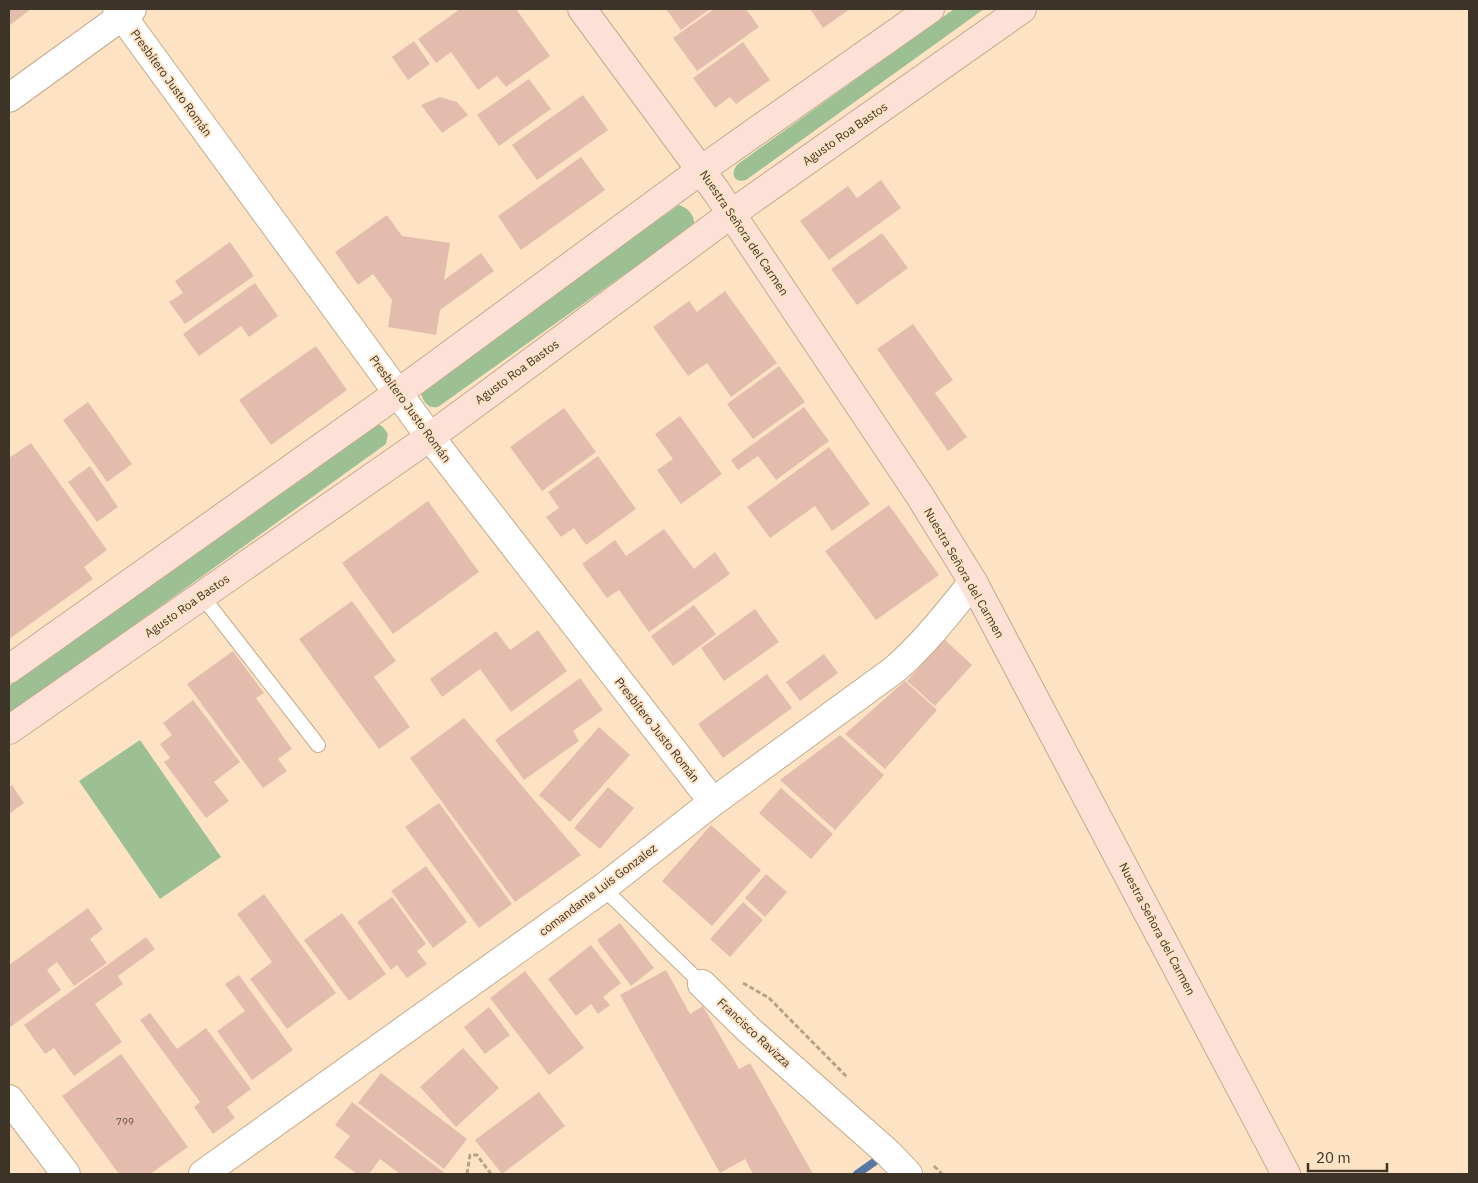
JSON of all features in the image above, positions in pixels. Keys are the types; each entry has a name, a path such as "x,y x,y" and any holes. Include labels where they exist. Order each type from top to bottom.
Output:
{"street":[{"name":"Nuestra Señora del Carmen","path":"582,9 701,170 731,214 920,496 972,582 1286,1174"},
{"path":"9,669 398,393 701,170 930,9"},
{"name":"Agusto Roa Bastos","path":"9,730 430,437 731,214 1022,9"},
{"path":"9,98 124,11"},
{"name":"Presbítero Justo Román","path":"124,11 430,437 713,802"},
{"name":"comandante Luis Gonzalez","path":"203,1174 603,888 713,802 900,664 946,617 972,582"},
{"name":"Francisco Ravizza","path":"702,984 758,1037 888,1153 908,1174"},
{"path":"9,1099 66,1174"}],"lane":[{"path":"202,596 318,745"},
{"name":"Francisco Ravizza","path":"603,888 702,984"}],"path":[{"path":"467,1174 470,1155 477,1154 491,1174"}],"green space":[{"path":"954,9 984,9 746,180 736,179 734,170 738,164"},
{"path":"679,205 690,212 694,225 438,407 431,407 425,402 421,392 424,386"},
{"path":"373,423 383,427 388,434 386,444 9,715 9,686"},
{"path":"140,740 221,857 160,899 79,781"}],"building":[{"path":"9,9 31,9 9,26"},
{"path":"460,9 516,9 550,56 506,87 497,76 478,90 451,52 436,63 418,39"},
{"path":"666,9 710,9 681,30"},
{"path":"714,9 746,9 759,27 697,71 673,38"},
{"path":"810,9 850,9 823,28"},
{"path":"414,41 430,64 408,80 392,57"},
{"path":"743,42 770,80 736,104 730,97 715,108 693,78"},
{"path":"529,79 551,109 499,146 477,115"},
{"path":"583,95 608,130 537,180 512,145"},
{"path":"440,97 457,102 468,115 442,133 421,105"},
{"path":"581,157 605,190 521,250 498,216"},
{"path":"881,180 901,208 829,260 800,221 848,186 857,198"},
{"path":"387,215 402,236 450,243 444,280 481,253 494,271 440,310 436,335 388,327 392,300 373,274 358,285 335,252"},
{"path":"882,233 908,268 857,305 831,269"},
{"path":"230,242 254,276 185,324 169,302 183,293 175,281"},
{"path":"255,283 278,316 249,337 241,326 199,356 183,334"},
{"path":"725,291 777,363 731,397 707,363 688,376 653,327 689,301 697,312"},
{"path":"913,324 953,380 935,393 967,437 948,451 877,349"},
{"path":"316,346 347,390 271,445 239,400"},
{"path":"779,366 805,402 753,439 727,404"},
{"path":"88,402 132,464 107,482 63,420"},
{"path":"804,407 829,441 776,480 758,456 738,470 731,460"},
{"path":"564,408 596,452 542,491 510,447"},
{"path":"680,416 722,474 681,504 657,470 673,459 655,434"},
{"path":"31,443 107,550 84,567 93,579 9,639 9,458"},
{"path":"829,447 870,504 832,531 815,506 770,538 747,507"},
{"path":"598,456 636,509 586,545 574,528 561,537 546,517 559,508 548,492"},
{"path":"90,466 118,507 97,522 68,482"},
{"path":"428,501 479,572 393,634 342,563"},
{"path":"889,505 939,575 876,620 825,551"},
{"path":"664,529 694,569 715,552 730,574 649,632 619,590 607,598 582,564 615,540 626,556"},
{"path":"352,601 396,661 374,677 410,727 379,749 299,639"},
{"path":"694,605 716,634 673,666 651,636"},
{"path":"755,609 779,642 724,681 701,648"},
{"path":"538,630 567,671 511,712 480,669 442,697 430,679 496,631 510,650"},
{"path":"944,639 972,665 935,706 907,681"},
{"path":"233,651 264,693 256,698 292,749 278,759 287,771 263,788 187,684"},
{"path":"824,654 838,673 800,701 786,682"},
{"path":"767,674 792,708 723,758 698,724"},
{"path":"580,678 603,710 573,731 579,741 524,780 495,740"},
{"path":"905,681 937,710 885,769 845,734"},
{"path":"193,700 240,762 214,782 229,801 206,818 164,762 170,758 160,744 172,735 163,723"},
{"path":"464,718 581,855 515,902 410,758"},
{"path":"599,727 630,755 570,822 539,795"},
{"path":"840,735 884,775 835,830 780,780"},
{"path":"12,785 24,803 9,814 9,787"},
{"path":"608,787 634,808 600,849 574,828"},
{"path":"781,788 833,834 811,859 759,813"},
{"path":"439,803 512,904 479,928 405,827"},
{"path":"711,825 761,870 712,926 662,881"},
{"path":"426,866 467,922 433,948 391,891"},
{"path":"766,874 787,892 765,917 745,898"},
{"path":"264,894 336,993 287,1029 250,979 272,962 237,914"},
{"path":"392,897 426,944 417,951 427,964 407,978 397,965 391,970 357,922"},
{"path":"743,902 763,920 730,957 710,939"},
{"path":"88,908 103,929 90,939 107,963 74,986 57,962 47,970 61,990 9,1028 9,965"},
{"path":"342,913 386,974 349,1001 304,940"},
{"path":"620,923 654,968 631,986 597,940"},
{"path":"146,937 155,949 118,976 123,984 95,1004 122,1042 74,1076 54,1048 45,1054 24,1025"},
{"path":"591,945 621,983 603,997 610,1005 598,1014 591,1004 576,1016 548,979"},
{"path":"666,970 690,1014 703,1006 739,1069 750,1063 813,1174 753,1174 745,1159 720,1173 620,995"},
{"path":"525,971 584,1048 549,1075 490,998"},
{"path":"239,975 293,1050 252,1080 217,1031 245,1011 225,984"},
{"path":"489,1007 510,1035 485,1054 464,1027"},
{"path":"150,1013 177,1049 206,1028 251,1089 227,1107 235,1118 213,1134 194,1107 200,1102 140,1020"},
{"path":"463,1048 499,1088 456,1127 420,1087"},
{"path":"121,1054 188,1147 150,1174 119,1174 62,1096"},
{"path":"381,1073 467,1139 444,1169 358,1103"},
{"path":"539,1092 565,1126 502,1174 475,1140"},
{"path":"352,1102 446,1174 400,1174 380,1159 369,1174 357,1174 334,1157 350,1136 335,1125"}],"waterway":[{"path":"857,1174 884,1155"}]}
